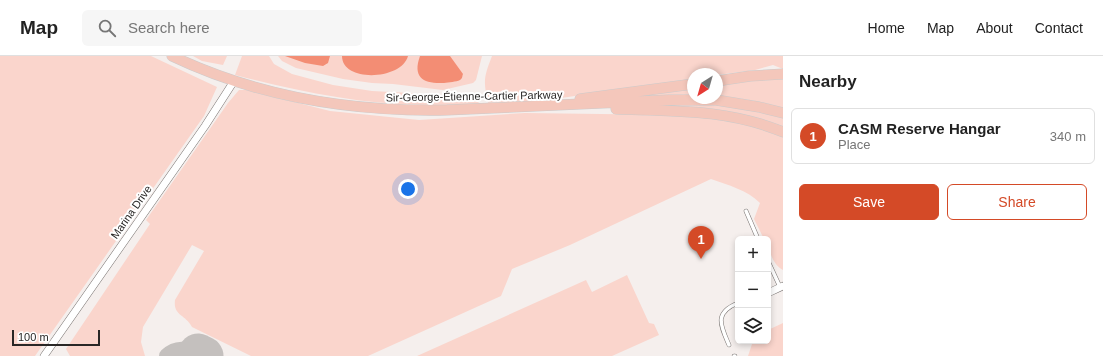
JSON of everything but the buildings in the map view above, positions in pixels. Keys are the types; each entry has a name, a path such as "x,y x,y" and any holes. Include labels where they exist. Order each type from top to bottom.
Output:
{"main road":[{"name":"Sir-George-Étienne-Cartier Parkway","path":"172,56 234,81 307,100 343,106 384,110 414,111 669,100 716,100 759,107 783,113"},
{"path":"723,80 750,76 783,74"},
{"path":"531,107 687,85"},
{"path":"531,107 711,112 751,121 783,132"}],"street":[{"name":"Marina Drive","path":"44,356 198,136 234,81"},
{"path":"771,292 782,287"}],"lane":[{"path":"746,211 757,236"},
{"path":"771,267 782,287"},
{"path":"729,345 720,320 725,311 735,306"}],"shaded area":[{"path":"0,56 151,56 217,87 204,116 35,356 0,356"},
{"path":"193,56 227,56 223,65 202,61"},
{"path":"242,56 269,56 274,64 292,74 333,85 372,91 410,93 441,99 476,94 479,104 397,104 327,96 235,75"},
{"path":"278,56 482,56 476,80 473,83 443,90 343,79 296,68 282,61"},
{"path":"285,56 330,56 328,63 323,66 305,63"},
{"path":"342,56 408,56 403,64 395,70 384,74 373,75 351,71 345,65"},
{"path":"420,56 450,56 463,74 462,78 458,81 444,83 426,81 419,74 418,70"},
{"path":"492,56 783,56 783,69 773,65 755,70 723,74 723,68 687,68 687,80 547,100 488,103 485,89 487,69"},
{"path":"783,77 783,108 767,103 723,97 723,83"},
{"path":"687,88 687,95 619,98"},
{"path":"239,90 247,90 330,111 419,120 525,113 677,115 714,118 751,124 783,136 783,270 776,265 771,254 771,236 762,236 754,219 760,203 755,198 743,191 711,179 570,245 512,269 501,296 368,356 251,356 192,327 176,309 175,300 204,251 192,245 143,327 141,342 145,356 70,356 66,349 150,224 146,220 228,103"},
{"path":"687,104 727,105 783,117 783,129 640,107"},
{"path":"627,275 649,323 654,324 659,335 612,356 417,356 586,280 592,292"},
{"path":"783,323 783,356 748,356 752,344 771,344 771,329"}],"taxiway":[{"path":"167,356 178,350 198,353"}],"runway":[{"path":"198,353 204,356"}],"place":[{"name":"CASM Reserve Hangar","path":"701,259"}]}
